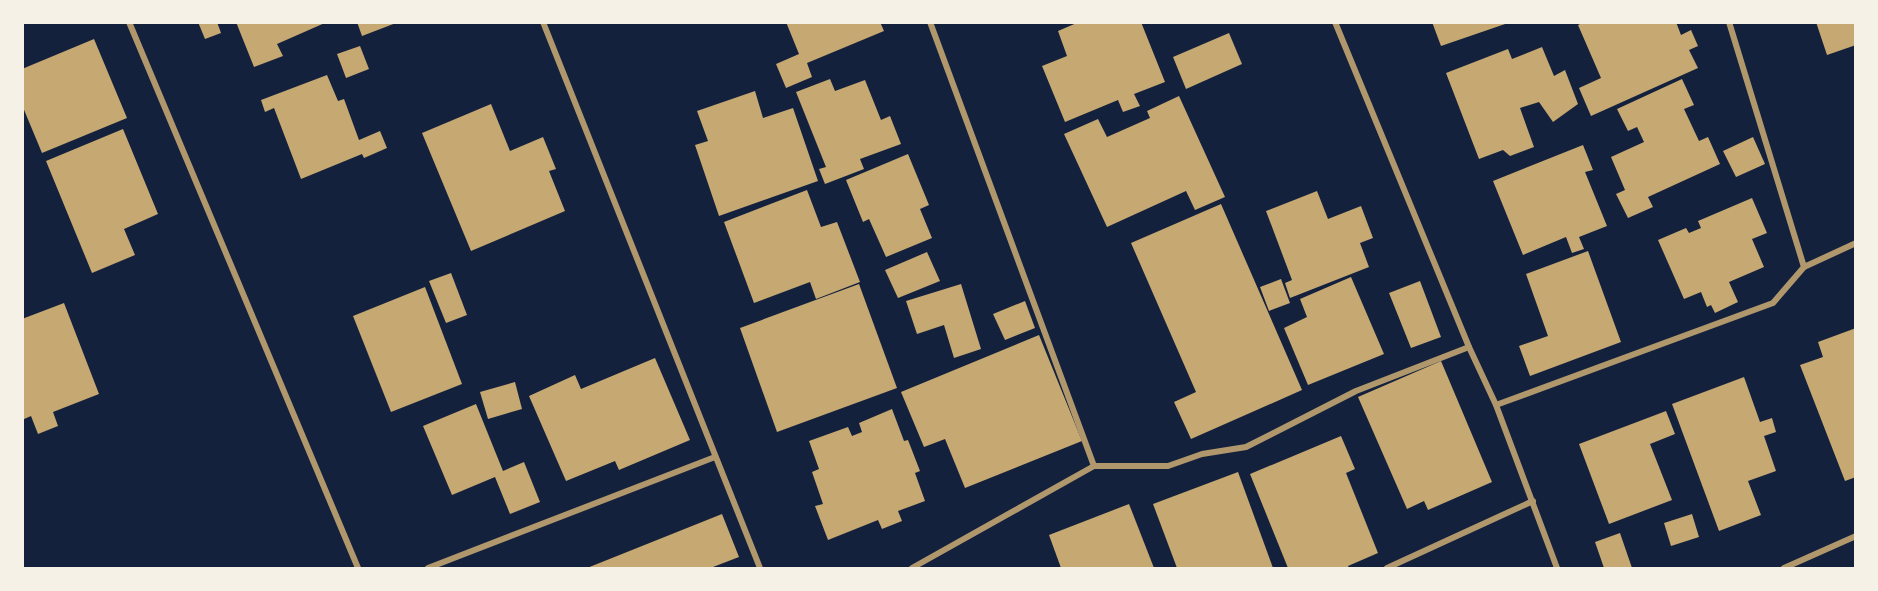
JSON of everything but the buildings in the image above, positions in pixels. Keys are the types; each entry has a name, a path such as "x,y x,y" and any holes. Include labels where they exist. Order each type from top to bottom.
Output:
{"street":[{"path":"129,22 358,568"},
{"path":"543,22 760,568"},
{"path":"930,22 1094,466"},
{"path":"1335,22 1469,347 1496,405 1557,568"},
{"path":"1730,22 1804,267"},
{"path":"1496,405 1773,303 1804,267 1856,243"},
{"path":"912,568 1094,466 1168,466 1203,454 1246,447 1356,391 1469,347"},
{"path":"428,568 715,457"},
{"path":"1387,568 1533,501"},
{"path":"1784,568 1856,536"}]}
